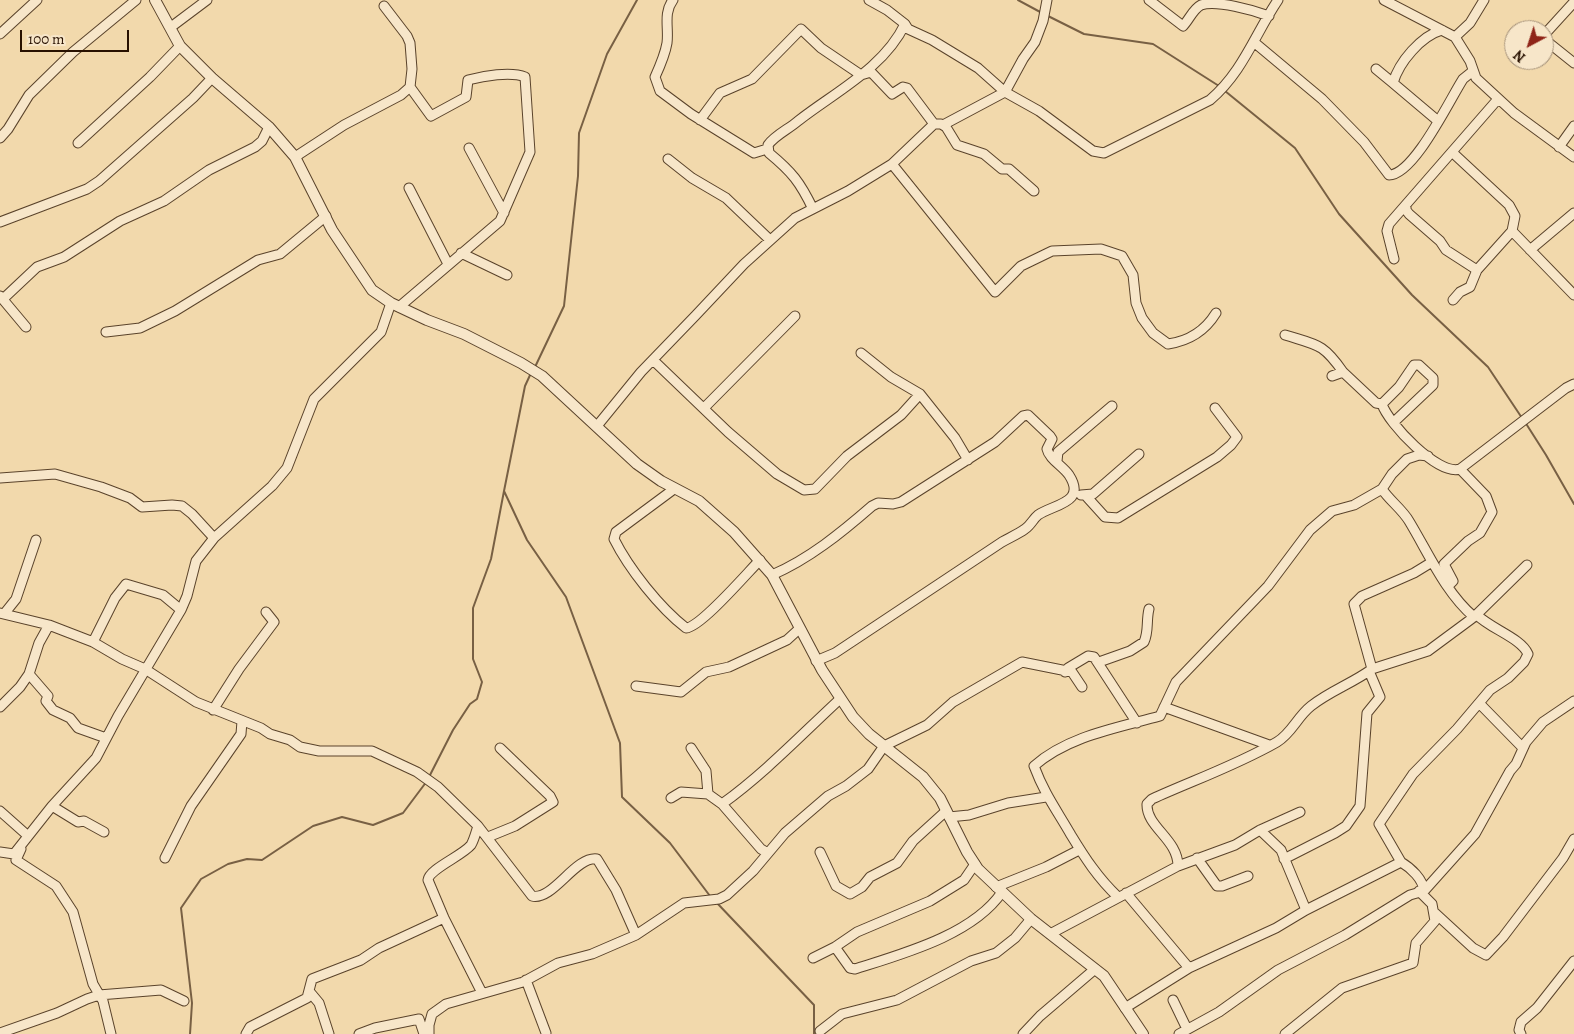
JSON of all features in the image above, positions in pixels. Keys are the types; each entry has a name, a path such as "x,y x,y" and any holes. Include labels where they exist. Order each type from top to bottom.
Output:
{"street":[{"path":"0,34 37,0"},
{"path":"0,138 8,129 29,95 73,52 136,0"},
{"path":"155,0 180,46 212,78 269,127 295,157 332,230 372,290 395,305 464,334 542,376 637,464 674,489 711,510 760,560 772,575 816,660 840,698 863,728 923,777 940,798 975,864 1030,919 1104,976 1143,1034"},
{"path":"171,27 207,0"},
{"path":"672,0 667,12 667,41 663,60 655,77 660,91 700,120 754,153 768,149"},
{"path":"869,0 887,10 905,24 908,29 932,40 978,68 1005,92 1039,111 1093,151 1104,153 1210,100 1226,85 1255,43 1278,0"},
{"path":"597,426 653,360 744,264 795,218 892,164 939,125 1005,92 1023,59 1035,42 1043,21 1047,0"},
{"path":"1149,0 1183,26 1198,7 1205,4 1239,4 1269,16"},
{"path":"1384,0 1398,4 1454,37 1470,61 1476,78 1498,99 1574,157"},
{"path":"1454,37 1470,23 1484,0"},
{"path":"1554,25 1574,2"},
{"path":"295,157 344,125 401,95 410,87 412,69 410,43 407,36 384,6"},
{"path":"768,149 771,142 861,75 890,48 905,24"},
{"path":"700,120 720,94 752,79 801,29 821,48 861,75"},
{"path":"1393,83 1409,55 1425,38 1442,30"},
{"path":"1255,43 1322,99 1364,142 1389,175 1395,174 1409,164 1463,79 1473,71"},
{"path":"78,143 150,77 180,46"},
{"path":"1554,46 1574,63"},
{"path":"1376,69 1438,121"},
{"path":"861,75 871,72 892,94 903,87 907,88 957,145 984,154 1002,168 1009,169 1034,191"},
{"path":"0,852 14,854 27,835 96,758 181,610 187,596 196,561 214,538 272,486 286,468 314,399 332,378 381,332 395,305 494,227 504,213 530,152 525,77 520,74 488,75 468,80 466,97 431,116 410,87"},
{"path":"0,222 87,189 99,181 194,98 212,78"},
{"path":"1394,259 1388,228 1498,99"},
{"path":"1558,146 1574,126"},
{"path":"26,327 1,298 37,266 64,257 120,221 164,200 209,170 255,147 262,141 269,127"},
{"path":"469,148 504,213"},
{"path":"768,149 788,168 802,186 813,209"},
{"path":"1453,153 1509,205 1515,216 1512,231 1496,246 1477,270 1470,287 1460,292 1453,300"},
{"path":"668,159 692,178 726,198 770,240"},
{"path":"892,164 995,292 1021,266 1052,251 1100,249 1122,256 1133,275 1136,303 1142,318 1153,333 1168,344 1182,342 1208,326 1216,313"},
{"path":"409,188 448,264"},
{"path":"1406,205 1406,210 1409,214 1440,240 1446,250 1477,270"},
{"path":"1530,250 1574,212"},
{"path":"106,332 140,328 175,311 258,260 280,254 326,216"},
{"path":"1512,231 1574,295"},
{"path":"461,253 507,275"},
{"path":"704,408 795,316"},
{"path":"1286,335 1313,342 1328,352 1343,372 1376,403 1382,404"},
{"path":"861,353 891,376 920,394 955,438 968,460"},
{"path":"653,360 777,474 804,490 815,489 847,456 901,415 920,394"},
{"path":"1382,404 1399,387 1414,365 1419,365 1433,378 1432,385 1394,422"},
{"path":"1332,376 1343,372"},
{"path":"1382,404 1386,415 1394,422 1402,434 1444,468 1454,471 1460,469 1574,384"},
{"path":"1057,461 1058,452 1112,406"},
{"path":"1086,496 1105,517 1118,518 1217,457 1231,446 1237,437 1214,408"},
{"path":"772,575 793,566 836,537 872,506 878,503 893,504 901,502 933,480 968,460 995,442 1026,415 1052,439 1048,452 1057,461 1073,484 1073,494 1068,501 1038,515 1024,530 1002,542 835,653 816,660"},
{"path":"1073,494 1086,496 1093,494 1139,454"},
{"path":"1189,968 1122,895 1097,876 1046,797 1034,766 1050,752 1067,743 1160,716 1176,682 1268,586 1310,530 1332,511 1354,505 1382,488 1392,474 1407,459 1418,455 1428,456"},
{"path":"1448,586 1453,581 1444,564 1468,541 1480,533 1492,512 1486,496 1460,469"},
{"path":"0,478 55,474 101,487 130,498 142,507 182,506 214,538"},
{"path":"1382,488 1408,520 1448,586 1476,616 1497,631 1525,646 1528,654 1524,662 1508,678 1490,690 1480,704 1414,774 1379,824 1401,862 1416,875 1423,885 1421,891"},
{"path":"674,489 616,532 614,539 648,587 675,619 686,628 691,628 704,618 760,560"},
{"path":"2,613 16,600 36,540"},
{"path":"1284,858 1346,826 1360,806 1367,713 1380,697 1354,604 1362,596 1414,574 1432,562"},
{"path":"1178,866 1176,850 1149,816 1147,804 1152,799 1194,780 1221,771 1269,745 1292,731 1308,708 1324,696 1371,670 1428,651 1476,616 1527,566"},
{"path":"93,642 115,598 125,585 140,587 163,595 181,610"},
{"path":"1099,662 1130,651 1144,642 1148,629 1147,618 1149,610"},
{"path":"213,710 243,663 274,622 266,612"},
{"path":"2,613 49,625 93,642 122,659 146,669 196,702 261,728 270,734 290,740 300,747 319,751 372,751 417,772 478,826 488,837 527,893 536,897 544,895 569,873 592,859 597,859 616,890 636,935"},
{"path":"0,707 29,674 39,643 49,625"},
{"path":"636,686 681,692 706,672 729,667 787,640 799,629"},
{"path":"1065,672 1068,668 1088,656 1094,657 1137,722"},
{"path":"429,1034 430,1020 438,1009 459,999 526,980 558,963 592,954 636,935 684,903 723,897 741,884 785,833 828,796 846,786 868,769 884,746 927,725 953,702 1022,662 1074,674 1082,687"},
{"path":"29,674 48,696 46,701 53,710 70,718 78,728 106,738"},
{"path":"722,804 754,780 770,763 786,752 840,698"},
{"path":"1173,1000 1183,1032 1219,1012 1278,970 1345,935 1421,891 1475,834 1506,778 1516,764 1523,748 1543,722 1574,701"},
{"path":"1480,704 1523,748"},
{"path":"1164,707 1269,745"},
{"path":"165,858 191,806 241,734 242,721"},
{"path":"488,837 515,826 553,802 550,796 500,748"},
{"path":"691,748 706,771 706,797"},
{"path":"671,798 681,792 706,797 722,804 761,849 768,853"},
{"path":"820,852 836,886 850,894 862,887 870,878 897,863 913,841 948,814 969,815 1008,803 1046,797"},
{"path":"52,806 78,822 84,821 104,832"},
{"path":"0,811 27,835"},
{"path":"1050,934 1178,866 1234,845 1260,830 1300,812"},
{"path":"478,826 471,844 452,861 429,876 432,892 482,992"},
{"path":"1260,830 1281,850 1306,910"},
{"path":"27,835 16,860 61,891 73,912 93,984 103,1001 111,1034"},
{"path":"1435,913 1473,948 1486,955 1503,937 1563,858 1574,839"},
{"path":"835,947 850,968 864,966 935,940 992,906 999,889 1079,850"},
{"path":"1197,858 1217,886 1222,886 1248,876"},
{"path":"1125,1008 1189,968 1276,928 1306,910 1401,862"},
{"path":"813,958 835,947 857,932 930,901 964,880 975,864"},
{"path":"1285,1034 1342,988 1359,980 1413,963 1416,943 1420,936 1432,928 1435,921 1432,904 1421,891"},
{"path":"246,1034 250,1027 307,998 312,979 362,960 379,948 444,918"},
{"path":"820,1031 842,1014 897,1000 970,962 996,953 1015,938 1030,919"},
{"path":"1521,1034 1519,1030 1521,1022 1537,1008 1574,961"},
{"path":"1023,1034 1040,1016 1096,969"},
{"path":"526,980 546,1032"},
{"path":"0,1034 58,1013 99,995 161,990 184,1001"},
{"path":"309,991 319,1003 330,1034"},
{"path":"359,1034 376,1028 419,1019 424,1034"}],"waterway":[{"path":"535,367 564,306 578,176 579,133 607,54 637,0"},
{"path":"1018,0 1042,13"},
{"path":"1046,15 1084,34 1153,44 1219,86"},
{"path":"1225,91 1295,148 1339,214 1412,295 1488,367 1522,418"},
{"path":"531,373 525,386 504,491 527,540 566,597 620,743 622,797 670,843 710,896"},
{"path":"1525,422 1574,504"},
{"path":"429,777 453,730 470,704 477,699 482,682 473,659 473,608 491,559 504,491"},
{"path":"190,1034 192,1003 181,908 201,879 228,864 247,859 262,860 313,826 342,817 373,825 403,813 427,781"},
{"path":"717,903 814,1005 814,1034"}]}
